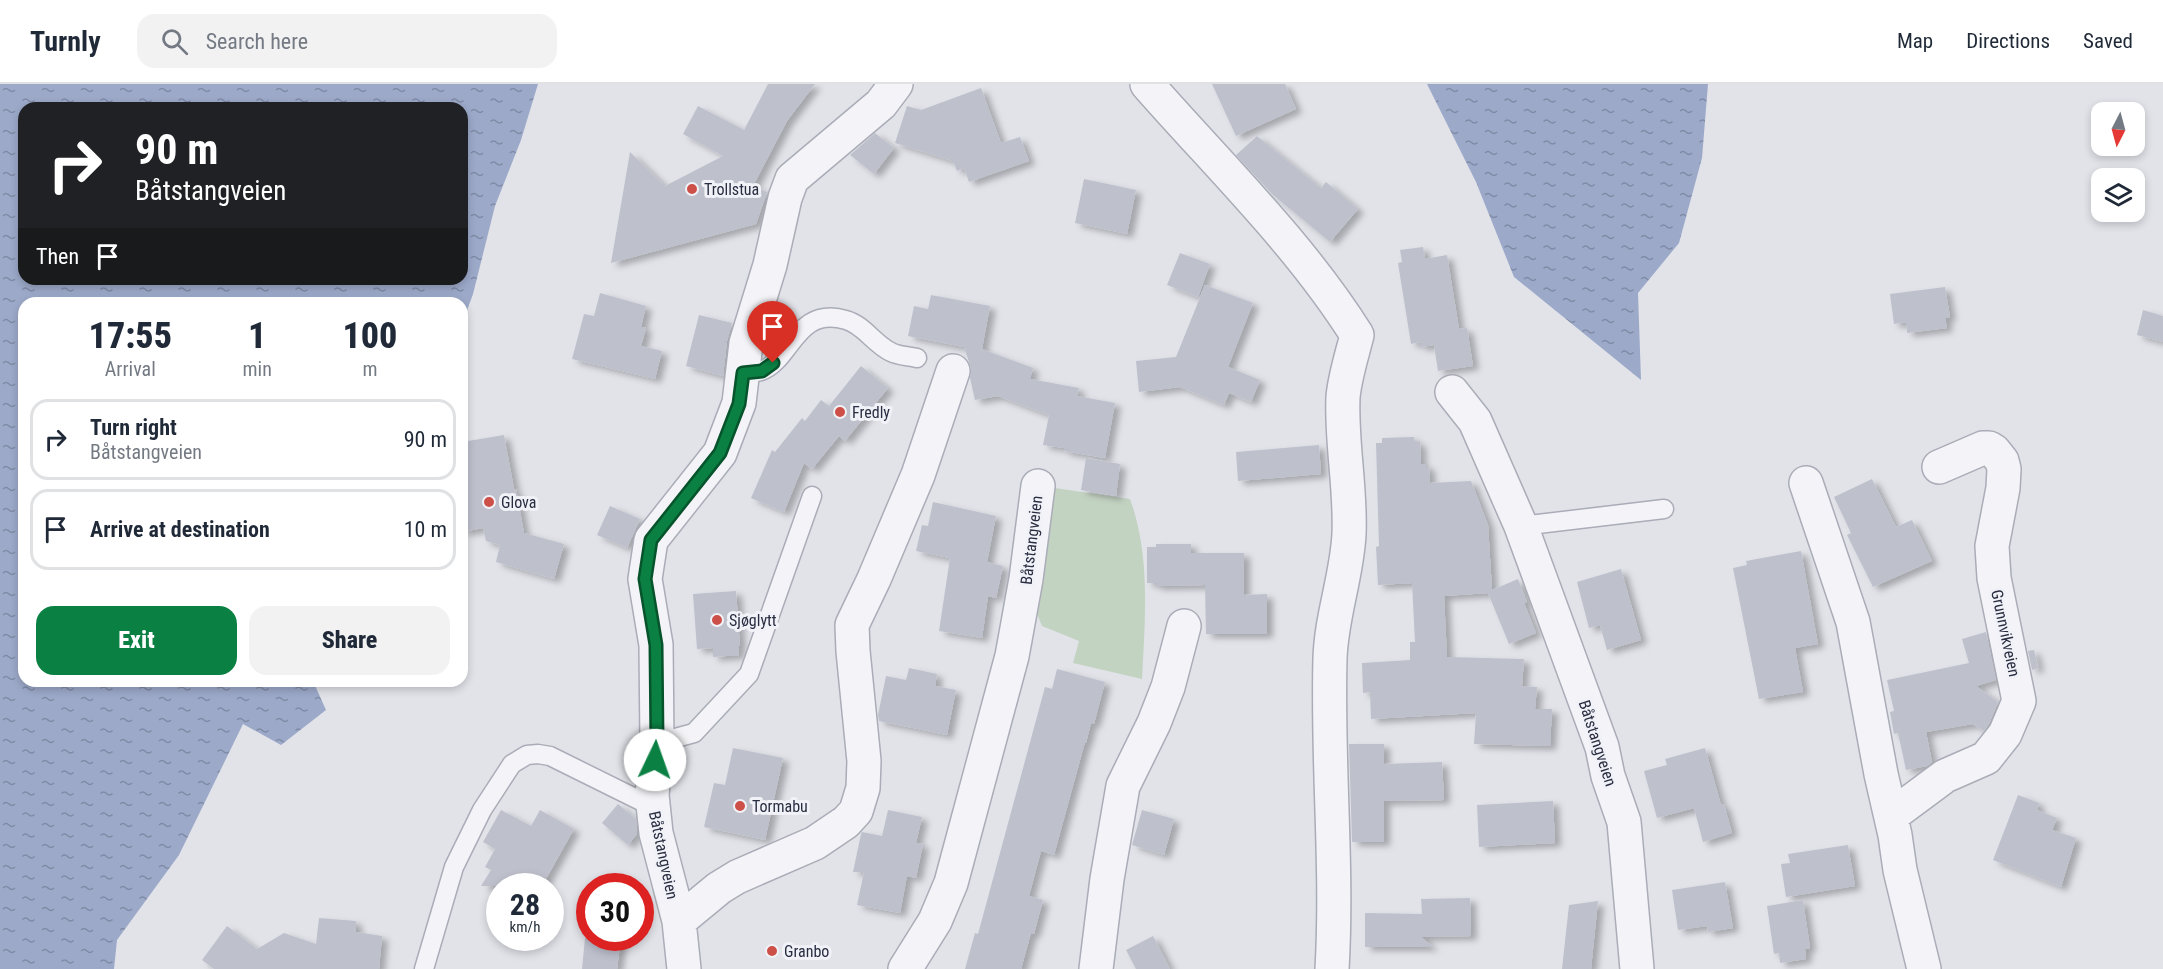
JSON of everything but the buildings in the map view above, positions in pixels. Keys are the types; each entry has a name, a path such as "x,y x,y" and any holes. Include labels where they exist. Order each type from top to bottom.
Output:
{"street":[{"name":"Båtstangveien","path":"684,969 679,921 656,833 652,795 657,742 656,645 645,579 651,540 720,453 739,404 746,343 770,265 785,198 792,179 881,104 896,84"},
{"path":"1147,84 1319,279 1358,335 1344,395 1349,535 1330,657 1329,738 1334,878 1332,969"},
{"path":"679,921 719,888 737,877 815,843 846,822 856,811 863,788 864,761 852,625 918,475 953,371"},
{"name":"Båtstangveien","path":"1452,392 1475,421 1521,526 1602,747 1608,776 1624,822 1637,969"},
{"name":"Grunnvikveien","path":"1891,816 1945,776 1986,758 2005,734 2019,701 1994,578 1992,546 2003,488 2002,461 1994,451 1983,448 1940,467"},
{"path":"1806,483 1853,622 1900,870 1924,969"},
{"name":"Båtstangveien","path":"905,969 935,921 951,883 1012,656 1026,579 1038,486"},
{"path":"1096,969 1107,879 1123,786 1154,723 1168,687 1184,626"}],"lane":[{"path":"743,373 762,371 773,363 800,331 828,318 847,320 866,331 890,352 917,358"},
{"path":"657,742 694,733 749,674 812,496"},
{"path":"1521,526 1664,509"},
{"path":"424,969 454,867 482,810 512,764 527,755 550,756 653,807"}],"green space":[{"path":"1048,487 1130,499 1137,521 1144,566 1142,679 1073,663 1079,641 1042,626 1035,609"}],"water":[{"path":"0,84 538,84 521,140 495,206 468,308 468,297 18,297 18,687 316,687 326,710 281,745 243,724 179,855 117,940 114,969 0,969"},
{"path":"1427,84 1708,84 1702,158 1679,243 1638,293 1641,380 1514,277 1476,182"}],"place":[{"name":"Trollstua","path":"692,189"},
{"name":"Fredly","path":"840,412"},
{"name":"Glova","path":"489,502"},
{"name":"Sjøglytt","path":"717,620"},
{"name":"Tormabu","path":"740,806"},
{"name":"Granbo","path":"772,951"}],"route":[{"path":"655,760 657,742 656,645 645,579 651,540 720,453 739,404 743,373 762,371 773,363"}]}
